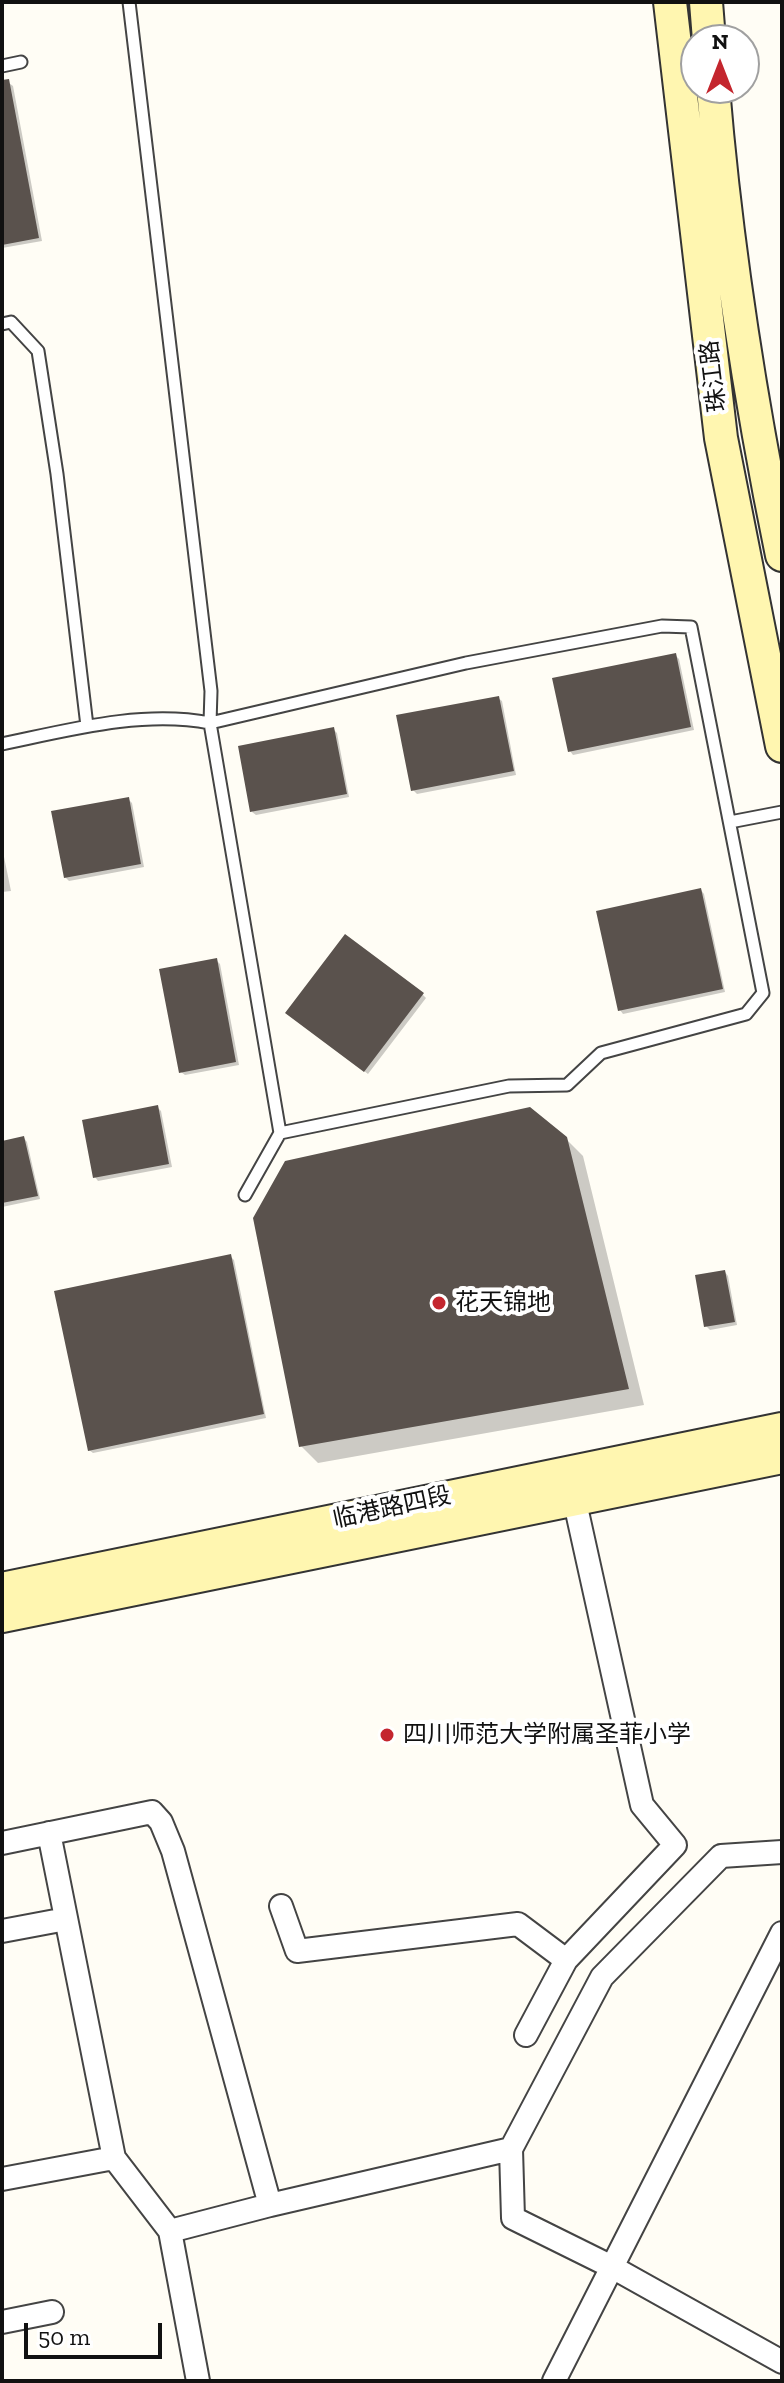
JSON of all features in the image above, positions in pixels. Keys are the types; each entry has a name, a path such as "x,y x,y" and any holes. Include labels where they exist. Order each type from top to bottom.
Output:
{"main road":[{"name":"珠江路","path":"670,2 721,438 782,746"},
{"path":"706,2 708,24"},
{"name":"珠江路","path":"714,104 722,201 757,433 782,555"},
{"name":"临港路四段","path":"2,1616 571,1486 782,1429"},
{"name":"临港路四段","path":"2,1589 571,1486 782,1457"}],"street":[{"path":"526,2035 566,1960 675,1845 642,1805 571,1486"},
{"path":"2,1843 152,1812 161,1822 173,1851 270,2205"},
{"path":"49,1833 114,2158 170,2231 198,2381"},
{"path":"782,1852 721,1856 602,1977 511,2149 513,2218 612,2267 782,2362"},
{"path":"281,1906 297,1951 518,1924 566,1960"},
{"path":"2,1931 66,1919"},
{"path":"554,2381 782,1933"},
{"path":"170,2231 511,2149"},
{"path":"2,2179 114,2158"},
{"path":"2,2322 52,2312"}],"lane":[{"path":"129,2 211,691 210,723 280,1133 245,1195"},
{"path":"2,66 21,62"},
{"path":"2,324 11,322 38,351 57,474 87,726"},
{"path":"2,744 87,726 181,718 210,723 466,663 662,626 691,627 763,993 746,1014 601,1053 567,1085 509,1086 280,1133"},
{"path":"730,822 782,812"}],"building":[{"path":"9,79 39,238 2,245 2,80"},
{"path":"676,653 691,727 568,752 552,678"},
{"path":"499,696 514,771 411,791 396,715"},
{"path":"334,727 347,794 250,812 238,746"},
{"path":"129,797 141,864 64,878 51,811"},
{"path":"701,888 723,989 618,1011 596,911"},
{"path":"345,934 424,993 364,1072 285,1013"},
{"path":"217,958 236,1062 179,1073 159,969"},
{"path":"158,1105 169,1164 93,1178 82,1120"},
{"name":"花天锦地","path":"530,1107 567,1137 629,1389 299,1447 253,1218 285,1161"},
{"path":"24,1136 38,1196 2,1203 2,1141"},
{"path":"231,1254 264,1414 88,1451 54,1291"},
{"path":"725,1270 735,1322 704,1327 695,1275"}],"place":[{"name":"花天锦地","path":"439,1303"},
{"name":"四川师范大学附属圣菲小学","path":"387,1735"}]}
